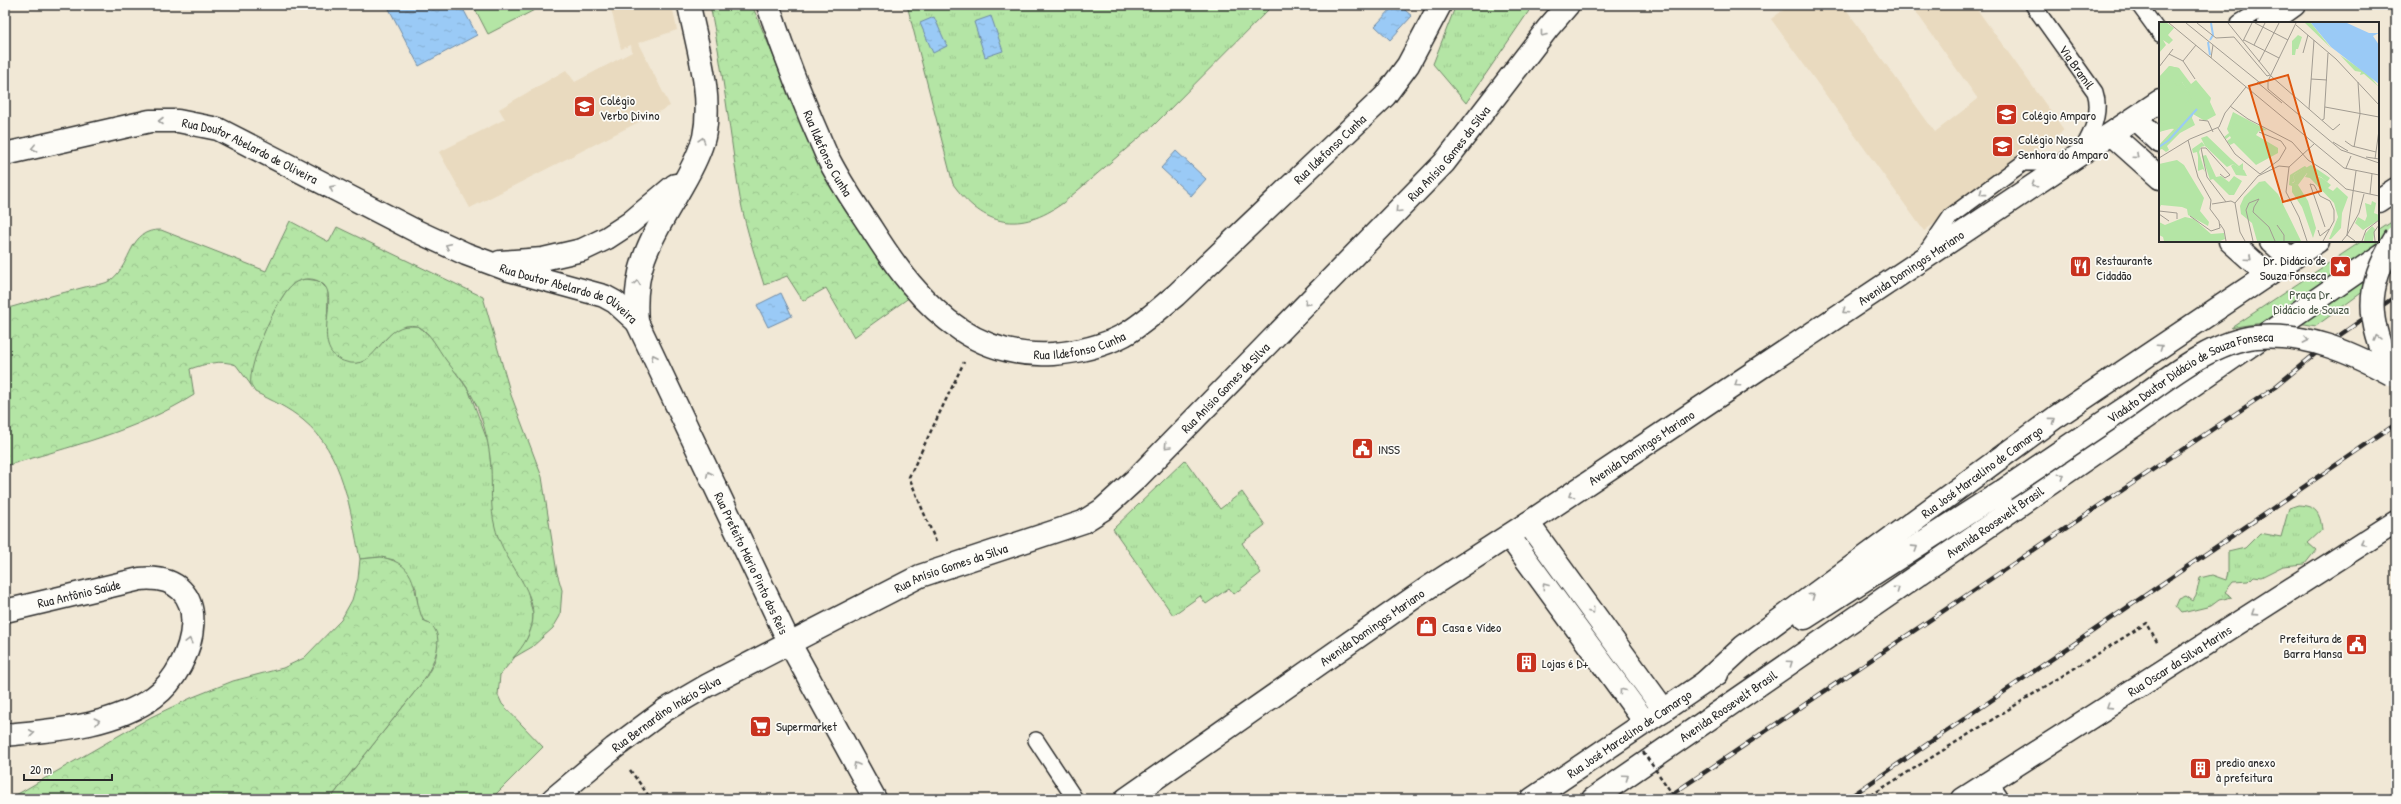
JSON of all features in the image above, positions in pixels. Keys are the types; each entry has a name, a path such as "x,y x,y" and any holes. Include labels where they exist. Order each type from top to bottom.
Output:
{"street":[{"name":"Rua Doutor Abelardo de Oliveira","path":"638,322 636,283 645,253 690,170 703,138 707,119 707,97 689,5"},
{"name":"Rua Ildefonso Cunha","path":"768,5 783,50 828,157 888,256 925,300 962,330 976,338 1012,351 1044,354 1071,353 1102,345 1125,334 1147,320 1231,244 1385,96 1408,65 1440,5"},
{"name":"Rua Anísio Gomes da Silva","path":"789,642 920,576 1083,522 1113,500 1444,163 1548,28 1568,5"},
{"path":"2270,22 2291,7"},
{"name":"Avenida Domingos Mariano","path":"1133,797 1430,587 1509,536 2072,160 2112,135 2159,102"},
{"path":"2135,119 2159,141"},
{"name":"Rua Doutor Abelardo de Oliveira","path":"5,154 150,121 198,124 218,129 414,230 479,260 515,272 604,296 615,302 638,322"},
{"path":"2112,135 2159,177"},
{"name":"Rua Doutor Abelardo de Oliveira","path":"479,260 503,263 525,261 582,250 606,238 646,212 690,170"},
{"path":"2379,200 2396,189"},
{"name":"Viaduto Doutor Didácio de Souza Fonseca","path":"2394,376 2378,342 2371,307 2372,288 2381,264 2396,237"},
{"path":"2231,242 2267,274"},
{"path":"2272,242 2291,258"},
{"name":"Rua José Marcelino de Camargo","path":"1705,682 1744,646 2050,422 2316,242"},
{"name":"Avenida Roosevelt Brasil","path":"1593,799 2396,245"},
{"name":"Rua Prefeito Mário Pinto dos Reis","path":"638,322 789,642 875,799"},
{"name":"Viaduto Doutor Didácio de Souza Fonseca","path":"2004,490 2197,359 2240,340 2269,336 2307,340 2330,345 2357,356 2394,376"},
{"name":"Rua José Marcelino de Camargo","path":"1532,799 1705,682 2004,490"},
{"name":"Rua Oscar da Silva Marins","path":"1963,799 1992,791 2170,667 2396,522"},
{"path":"1528,523 1664,710"},
{"path":"1509,536 1645,722"},
{"name":"Rua Antônio Saúde","path":"5,612 140,579 154,578 167,580 179,587 186,594 192,614 185,653 178,669 155,696 140,706 107,718 59,730 5,735"},
{"name":"Rua Bernardino Inácio Silva","path":"553,799 614,748 665,710 789,642"}],"lane":[{"name":"Via Bramil","path":"2033,5 2097,97 2095,122 2072,160"},
{"path":"2139,5 2159,33"},
{"path":"2241,22 2257,12 2291,7"},
{"path":"1036,740 1075,799"}],"path":[{"path":"946,567 909,477 976,338"},
{"path":"1865,799 2147,623 2170,667"},
{"path":"614,748 651,799"},
{"path":"1643,752 1676,799"}],"shaded area":[{"name":"Colégio Verbo Divino","path":"610,5 672,5 677,30 638,43 670,106 470,208 439,152 505,119 499,109 566,70 575,82 632,52 631,45 621,49"},
{"name":"Colégio Amparo","path":"1790,5 1843,5 1935,132 1978,99 1911,5 1974,5 2064,130 1924,231 1771,19"}],"green space":[{"path":"473,5 544,5 488,34"},
{"path":"710,5 752,5 780,72 910,297 854,337 826,288 803,301 787,276 764,285 749,236 740,199 722,73"},
{"path":"907,5 1273,5 1153,126 1063,203 1047,213 1032,219 1017,222 1004,221 990,217 977,209 953,184"},
{"path":"1456,5 1533,5 1466,103 1433,64"},
{"name":"Praça Dr. Didácio de Souza","path":"2396,219 2364,291 2316,326 2274,322 2231,328 2360,242 2379,242 2379,230"},
{"path":"290,221 329,242 337,227 483,297 511,395 542,477 557,573 562,590 560,616 553,628 532,647 513,658 527,639 533,622 532,606 527,591 501,544 495,527 492,512 489,447 481,417 473,398 466,385 427,333 418,326 406,326 396,330 388,336 368,358 360,362 351,363 338,358 330,350 327,339 329,303 328,293 324,285 317,280 305,279 293,284 286,291 279,302 258,348 251,376 251,385 236,365 219,362 201,365 190,369 194,395 172,408 149,419 102,437 5,466 5,309 65,292 108,282 118,273 136,241 142,235 150,231 161,230 266,271"},
{"path":"306,279 319,281 328,290 327,336 329,347 356,363 370,356 394,330 402,326 418,326 430,336 469,391 489,445 491,468 512,561 526,585 533,614 532,626 524,646 500,675 498,695 502,704 543,747 491,799 330,799 421,684 431,668 437,648 434,632 430,623 423,620 418,609 416,588 394,560 381,557 360,559 353,521 343,484 328,449 317,433 303,420 286,408 255,392 250,383 249,378 251,369 259,343 280,301 292,284"},
{"path":"1185,460 1220,509 1242,492 1265,525 1242,543 1261,573 1234,594 1229,588 1206,604 1200,596 1173,615 1113,529"},
{"path":"2298,505 2309,507 2316,511 2320,519 2322,530 2308,543 2316,550 2305,564 2283,566 2261,577 2254,576 2249,581 2233,582 2225,592 2232,597 2219,600 2211,606 2182,613 2176,606 2179,599 2186,596 2193,601 2196,596 2200,578 2212,575 2226,580 2228,572 2228,552 2245,548 2260,533 2281,537 2289,508"},
{"path":"381,557 394,561 403,566 409,573 423,620 431,625 436,632 438,640 437,649 430,668 421,684 330,799 9,799 151,717 193,697 233,681 283,668 304,658 341,620 352,600 358,579 360,559"}],"water":[{"path":"387,5 461,5 477,35 419,66"},
{"path":"1395,5 1399,5 1412,16 1390,40 1375,26"},
{"path":"991,16 1003,51 985,57 974,22"},
{"path":"934,17 947,46 933,53 920,23"},
{"path":"1176,151 1206,179 1191,196 1161,168"},
{"path":"781,293 792,316 768,327 757,305"}],"railway":[{"path":"1665,799 2275,387 2327,344 2396,296"},
{"path":"1847,799 2396,424"}],"place":[{"name":"Colégio Verbo Divino","path":"584,107"},
{"name":"Colégio Amparo","path":"2006,115"},
{"name":"Colégio Nossa Senhora do Amparo","path":"2003,146"},
{"name":"Restaurante Cidadão","path":"2080,267"},
{"name":"Dr. Didácio de Souza Fonseca","path":"2341,267"},
{"name":"INSS","path":"1363,449"},
{"name":"Casa e Vídeo","path":"1426,627"},
{"name":"Prefeitura de Barra Mansa","path":"2357,645"},
{"name":"Lojas é D+","path":"1526,663"},
{"name":"Supermarket","path":"760,726"},
{"name":"predio anexo à prefeitura","path":"2201,769"}]}
